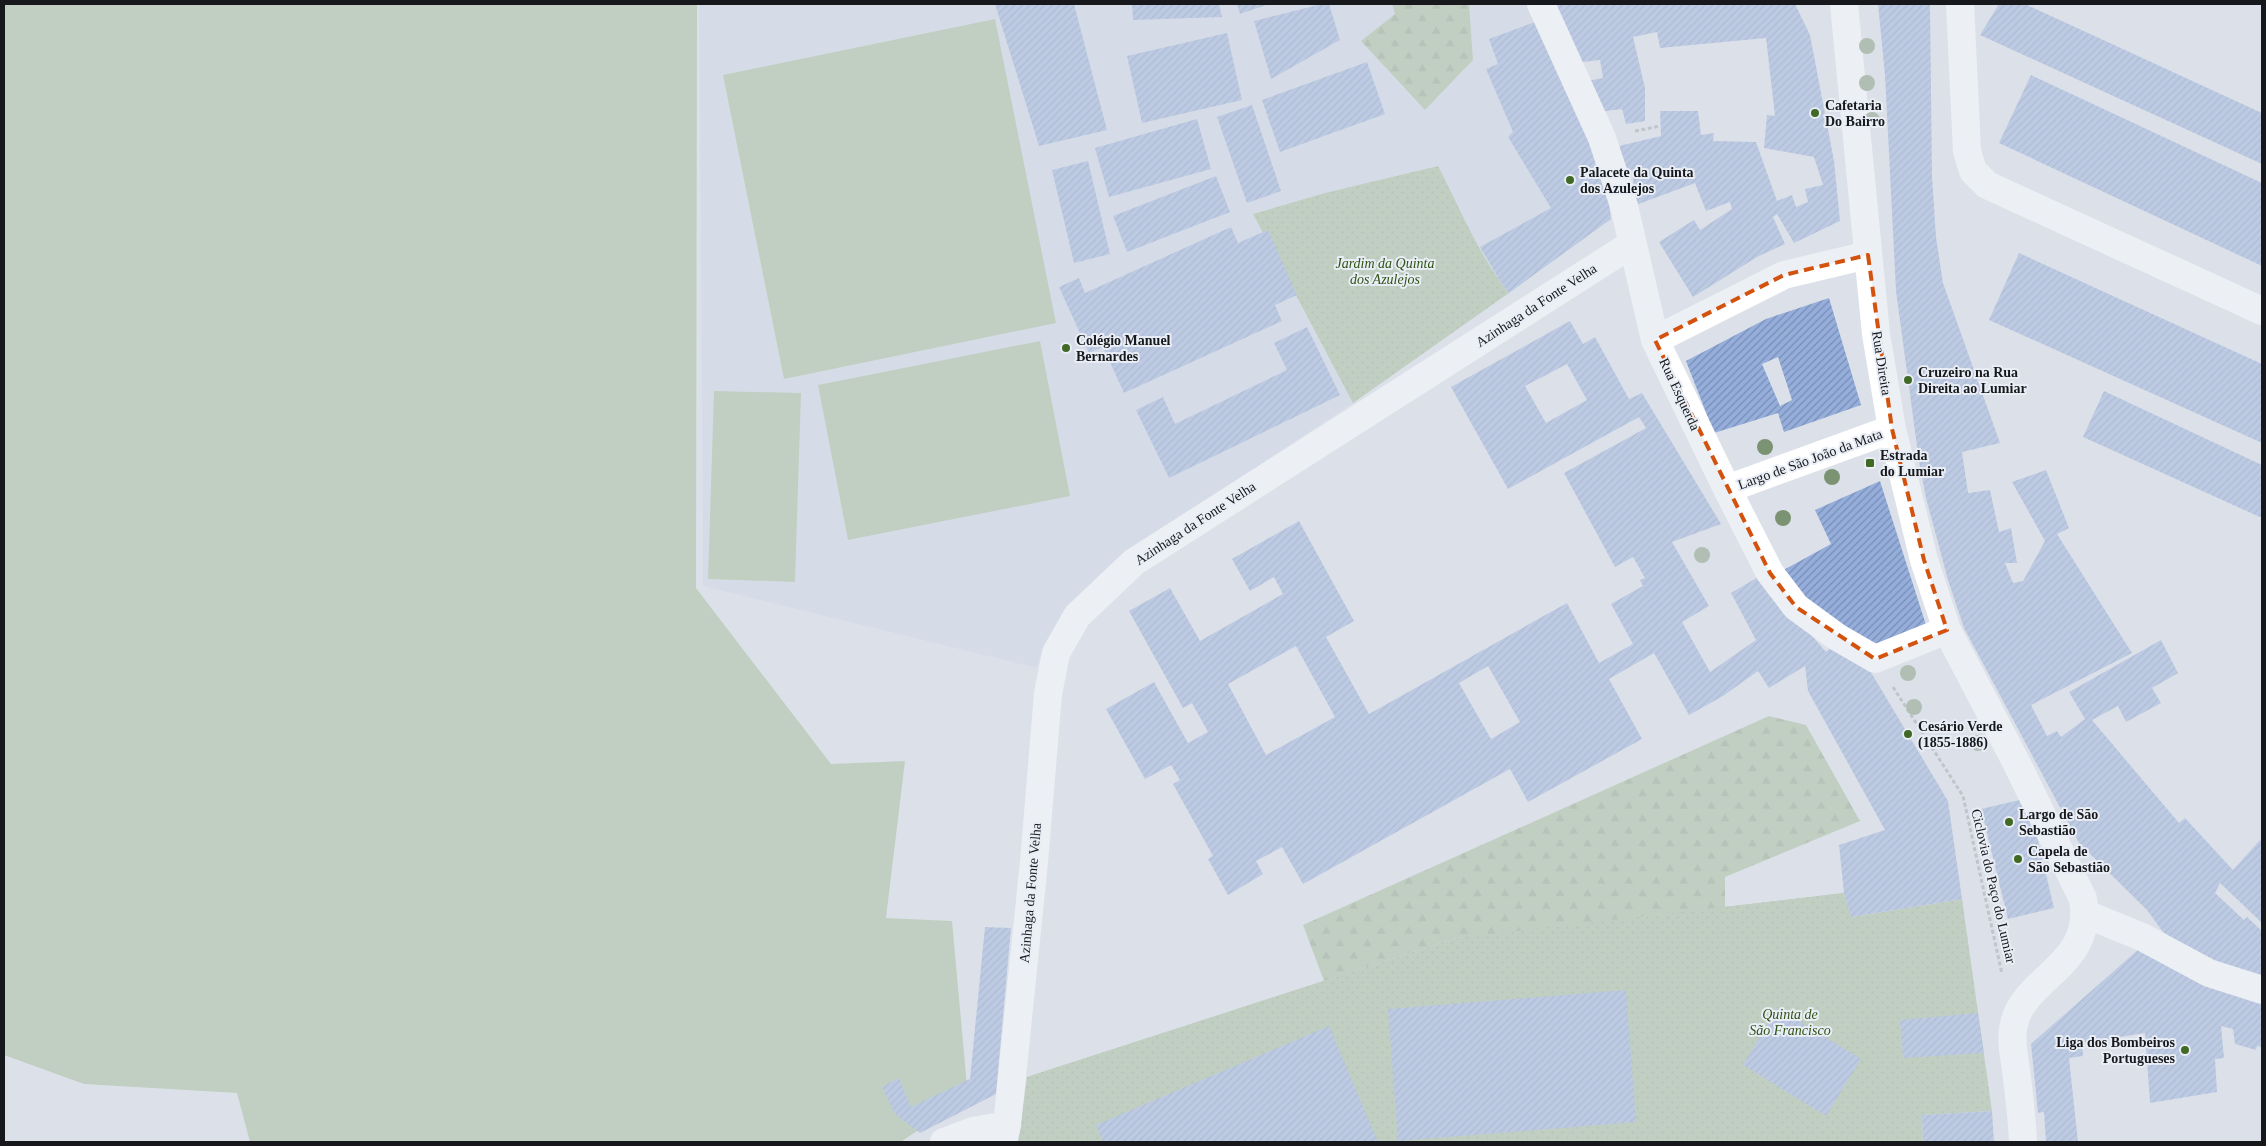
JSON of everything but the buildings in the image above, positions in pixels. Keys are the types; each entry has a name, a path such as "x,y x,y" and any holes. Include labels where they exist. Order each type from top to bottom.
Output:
{"street":[{"name":"Rua Esquerda","path":"1541,4 1602,138 1624,206 1655,340 1727,490 1770,573 1796,607 1837,636 1875,659"},
{"name":"Rua Direita","path":"1844,4 1876,334 1892,429 1924,560 1947,630 1987,705 2083,899 2086,914"},
{"path":"1960,4 1967,151 1973,171 1987,185 2262,311"},
{"name":"Azinhaga da Fonte Velha","path":"944,1142 1005,1134 1034,862 1048,694 1056,653 1077,616 1134,562 1632,244"},
{"path":"1655,340 1784,275 1868,255"},
{"name":"Largo de São João da Mata","path":"1727,490 1892,429"},
{"path":"1875,659 1947,630"},
{"path":"2023,1142 2012,1041 2014,1024 2020,1008 2030,995 2057,970 2074,947 2086,914 2142,937 2208,973 2262,990"}],"path":[{"name":"Ciclovia do Paço do Lumiar","path":"1875,659 1962,796 2004,979"}],"highlighted area":[{"path":"1868,255 1892,429 1924,560 1947,630 1875,659 1796,607 1770,573 1655,340 1784,275"}],"shaded area":[{"name":"Colégio Manuel Bernardes","path":"699,4 1528,4 1602,151 1611,219 1353,403 1126,554 1043,649 1036,668 703,586"}],"green space":[{"path":"4,4 697,4 696,588 831,764 905,761 886,918 952,921 968,1097 902,1141 896,1142 250,1142 237,1093 84,1084 4,1055"},
{"path":"1392,4 1469,4 1473,60 1425,110 1361,41 1395,14"},
{"path":"995,19 1056,323 784,379 723,75"},
{"name":"Jardim da Quinta dos Azulejos","path":"1438,166 1479,248 1509,293 1353,403 1253,214 1325,193"},
{"path":"1040,341 1070,496 848,540 818,385"},
{"path":"714,391 801,393 795,582 708,579"},
{"path":"1769,716 1806,725 1860,821 1725,877 1725,907 1844,893 1851,917 1456,938 1324,981 1303,925"},
{"name":"Quinta de São Francisco","path":"1844,893 1851,917 1962,899 1992,1111 1922,1115 1923,1142 1018,1142 1027,1077 1456,938"},
{"path":"1324,981 1316,999 1027,1077"}],"place":[{"name":"Cafetaria Do Bairro","path":"1815,113"},
{"name":"Palacete da Quinta dos Azulejos","path":"1570,180"},
{"name":"Colégio Manuel Bernardes","path":"1066,348"},
{"name":"Cruzeiro na Rua Direita ao Lumiar","path":"1908,380"},
{"name":"Estrada do Lumiar","path":"1870,463"},
{"name":"Cesário Verde (1855-1886)","path":"1908,734"},
{"name":"Largo de São Sebastião","path":"2009,822"},
{"name":"Capela de São Sebastião","path":"2018,859"},
{"name":"Liga dos Bombeiros Portugueses","path":"2185,1050"}]}
